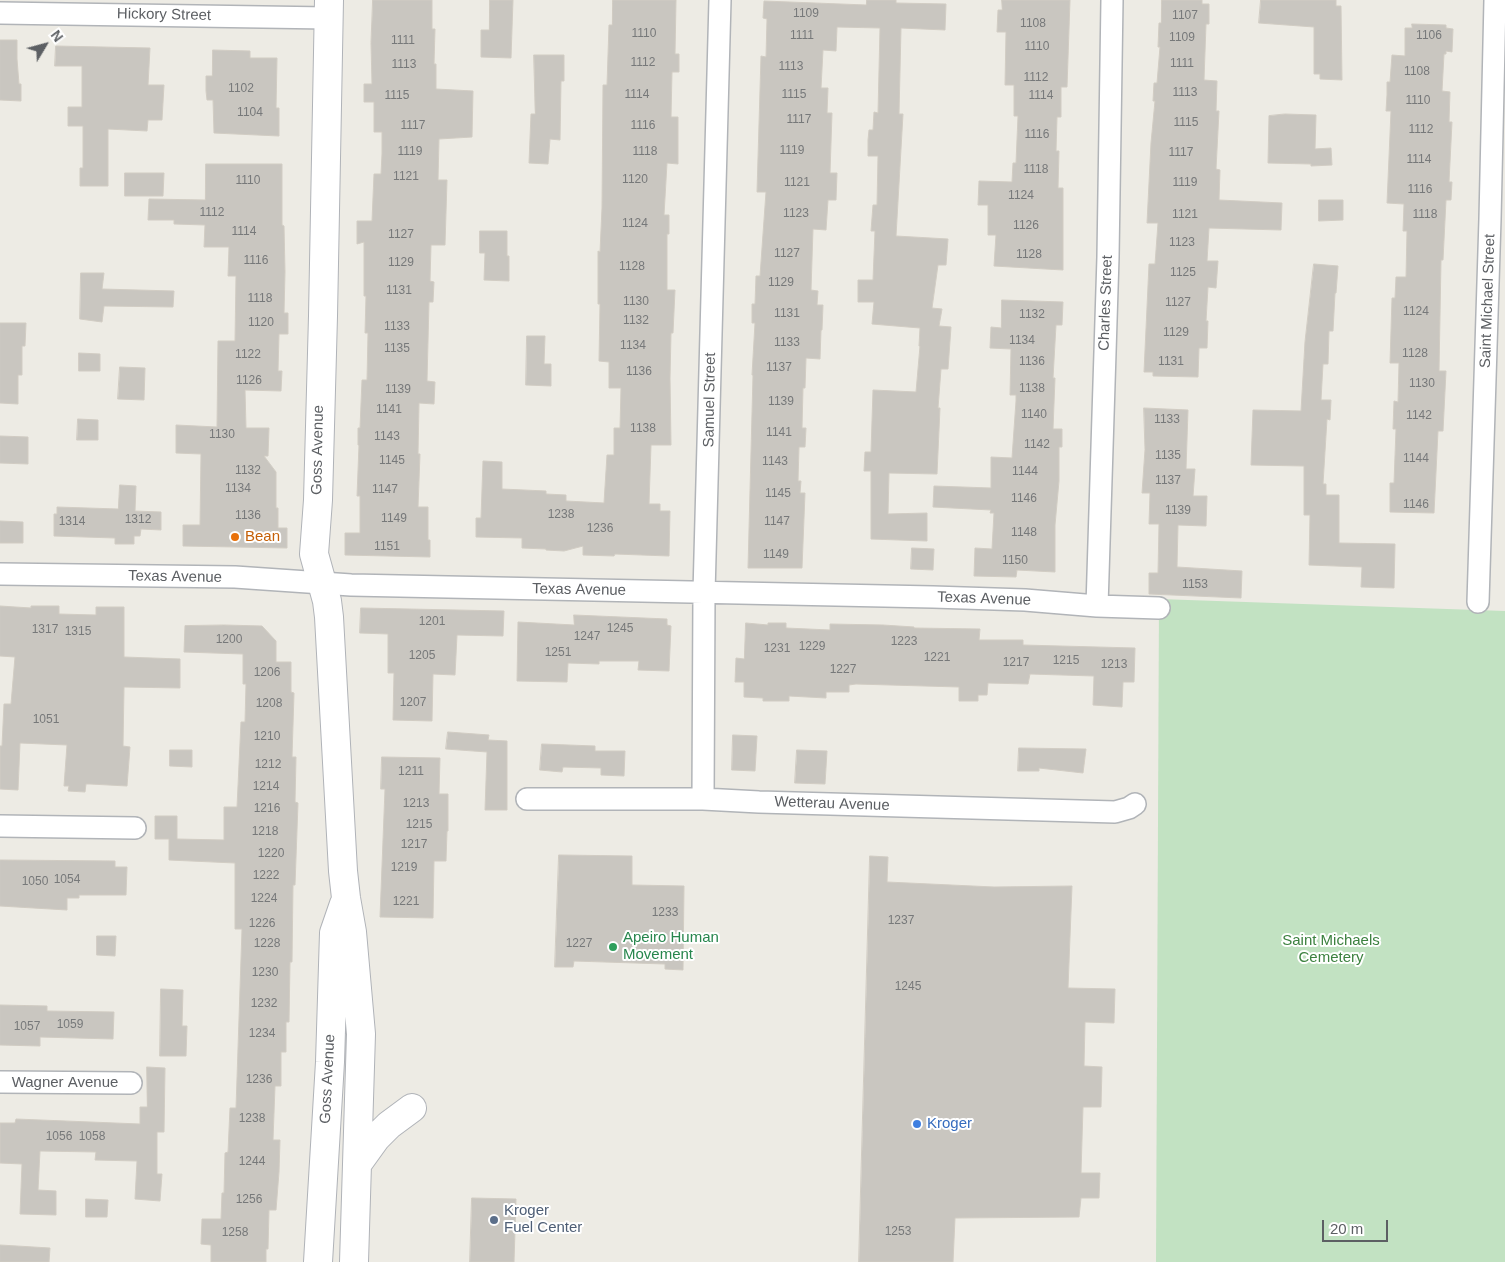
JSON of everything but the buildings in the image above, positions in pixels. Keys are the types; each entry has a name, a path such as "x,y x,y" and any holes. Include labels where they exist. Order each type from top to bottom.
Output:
{"main road":[{"name":"Goss Avenue","path":"328,9 323,316 318,500 314,554 329,617 346,898 352,932 361,1034 354,1262"},
{"name":"Goss Avenue","path":"318,1262 330,1062 334,933 346,898"},
{"path":"358,1163 376,1138 389,1125 412,1108"}],"street":[{"name":"Samuel Street","path":"703,799 704,593 720,0"},
{"name":"Charles Street","path":"1097,606 1108,257 1112,0"},
{"name":"Saint Michael Street","path":"1478,602 1498,222 1494,0"},
{"name":"Hickory Street","path":"0,13 328,9"},
{"name":"Texas Avenue","path":"0,574 236,578 351,585 1025,600 1097,606 1159,608"},
{"name":"Wetterau Avenue","path":"527,799 703,799 769,803 1115,812 1135,804"},
{"path":"0,826 135,828"},
{"name":"Wagner Avenue","path":"0,1082 131,1083"}],"green space":[{"name":"Saint Michaels Cemetery","path":"1159,599 1505,611 1505,1262 1156,1262"}],"place":[{"name":"Bean","path":"235,537"},
{"name":"Apeiro Human Movement","path":"613,947"},
{"name":"Kroger","path":"917,1124"},
{"name":"Kroger Fuel Center","path":"494,1220"}]}
